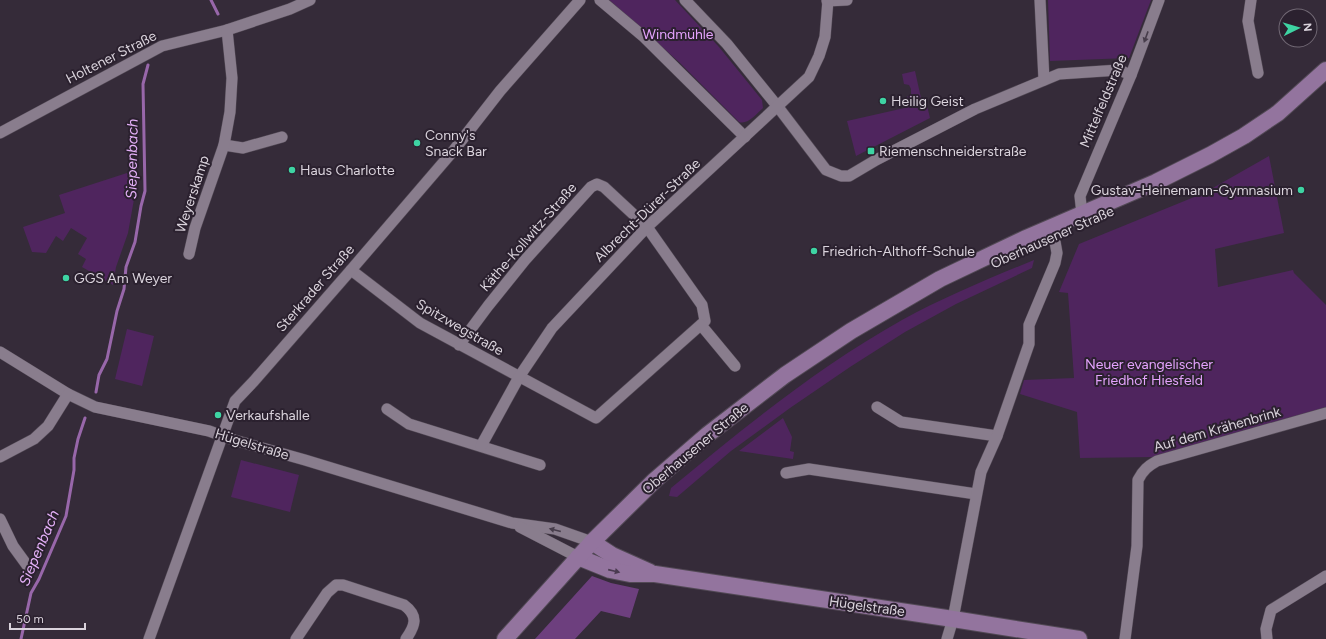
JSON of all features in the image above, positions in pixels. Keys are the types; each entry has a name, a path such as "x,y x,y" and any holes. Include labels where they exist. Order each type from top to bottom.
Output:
{"main road":[{"name":"Oberhausener Straße","path":"505,639 592,542 660,475 707,435 785,375 851,331 915,295 940,279 974,262 1156,182 1244,136 1278,113 1326,70"},
{"name":"Oberhausener Straße","path":"915,295 1153,192 1215,161 1284,119 1326,82"},
{"name":"Hügelstraße","path":"592,542 612,555 655,574"},
{"name":"Hügelstraße","path":"578,557 610,570 630,574 655,574 1079,639"}],"street":[{"name":"Holtener Straße","path":"0,133 162,46 227,30 290,9 310,0"},
{"name":"Sterkrader Straße","path":"149,639 235,401 351,270 454,150 500,91 580,0"},
{"path":"600,0 644,37 745,137"},
{"path":"685,0 727,44 826,170 841,176 849,176 876,160 975,109 1059,74 1119,70 1131,75"},
{"path":"828,1 846,0"},
{"path":"1040,0 1044,80"},
{"name":"Mittelfeldstraße","path":"1082,214 1080,196 1131,75 1159,0"},
{"path":"1251,0 1248,21 1258,73"},
{"name":"Albrecht-Dürer-Straße","path":"481,446 519,377 552,328 647,227 809,77 825,36 828,1"},
{"name":"Weyerskamp","path":"189,254 195,228 224,145 230,112 232,78 227,30"},
{"name":"Weyerskamp","path":"224,145 243,148 282,137"},
{"name":"Käthe-Kollwitz-Straße","path":"459,345 525,260 591,187 597,184 604,187 647,227 702,305 705,321 701,325"},
{"path":"947,639 953,619 981,472 997,436 1029,344 1029,325 1056,263 1057,254 1054,236"},
{"name":"Spitzwegstraße","path":"351,270 420,323 596,418 701,325"},
{"path":"701,325 735,366"},
{"name":"Hügelstraße","path":"0,352 68,394 95,407 210,431 222,436 512,523 555,529 592,542"},
{"path":"0,456 34,439 48,426 68,394"},
{"path":"877,407 901,422 997,436"},
{"path":"387,408 409,424 540,465"},
{"name":"Auf dem Krähenbrink","path":"1125,639 1137,546 1138,480 1149,465 1158,461 1326,413"},
{"path":"786,473 809,469 976,494"},
{"path":"0,518 13,546 29,568"},
{"name":"Hügelstraße","path":"512,523 578,557"},
{"path":"1267,639 1266,630 1271,610 1326,576"},
{"path":"296,639 327,593 336,585 344,585 404,606 411,610 414,618 413,629 406,639"}],"green space":[{"name":"Windmühle","path":"609,0 675,0 719,47 762,100 763,108 746,122 739,122 679,62"},
{"path":"1048,0 1151,0 1129,58 1050,61"},
{"path":"915,71 921,98 925,97 930,118 856,156 847,121 909,107 907,97 911,94 911,89 909,85 904,84 902,74"},
{"name":"Neuer evangelischer Friedhof Hiesfeld","path":"1269,156 1284,233 1215,249 1218,287 1293,270 1294,273 1326,305 1326,408 1155,457 1080,458 1077,412 1020,394 1024,380 1074,378 1068,293 1059,292 1079,244 1204,193"},
{"path":"137,163 136,188 128,233 116,267 113,285 82,267 86,259 78,254 87,238 71,228 63,241 56,236 46,253 32,252 23,227 65,213 59,195 130,172 128,165"},
{"path":"1034,260 1032,268 956,304 905,332 850,367 731,451 677,497 669,496 671,488 754,420 871,338 934,303"},
{"path":"127,329 154,336 142,386 115,379"},
{"path":"783,418 792,437 790,451 794,452 793,459 739,451"},
{"path":"241,460 299,475 290,512 231,497"}],"shaded area":[{"path":"592,576 611,583 639,589 630,618 601,611 575,639 535,639"}],"waterway":[{"name":"Siepenbach","path":"211,0 218,14"},
{"name":"Siepenbach","path":"96,392 99,375 107,359 117,311 124,289 126,267 135,242 145,191 143,84 148,65"},
{"name":"Siepenbach","path":"21,639 31,593 39,579 66,516 74,470 74,458 85,418"}],"place":[{"name":"Heilig Geist","path":"883,101"},
{"name":"Conny's Snack Bar","path":"417,143"},
{"name":"Riemenschneiderstraße","path":"871,151"},
{"name":"Haus Charlotte","path":"292,170"},
{"name":"Gustav-Heinemann-Gymnasium","path":"1301,190"},
{"name":"Friedrich-Althoff-Schule","path":"814,251"},
{"name":"GGS Am Weyer","path":"66,278"},
{"name":"Verkaufshalle","path":"218,415"}]}
